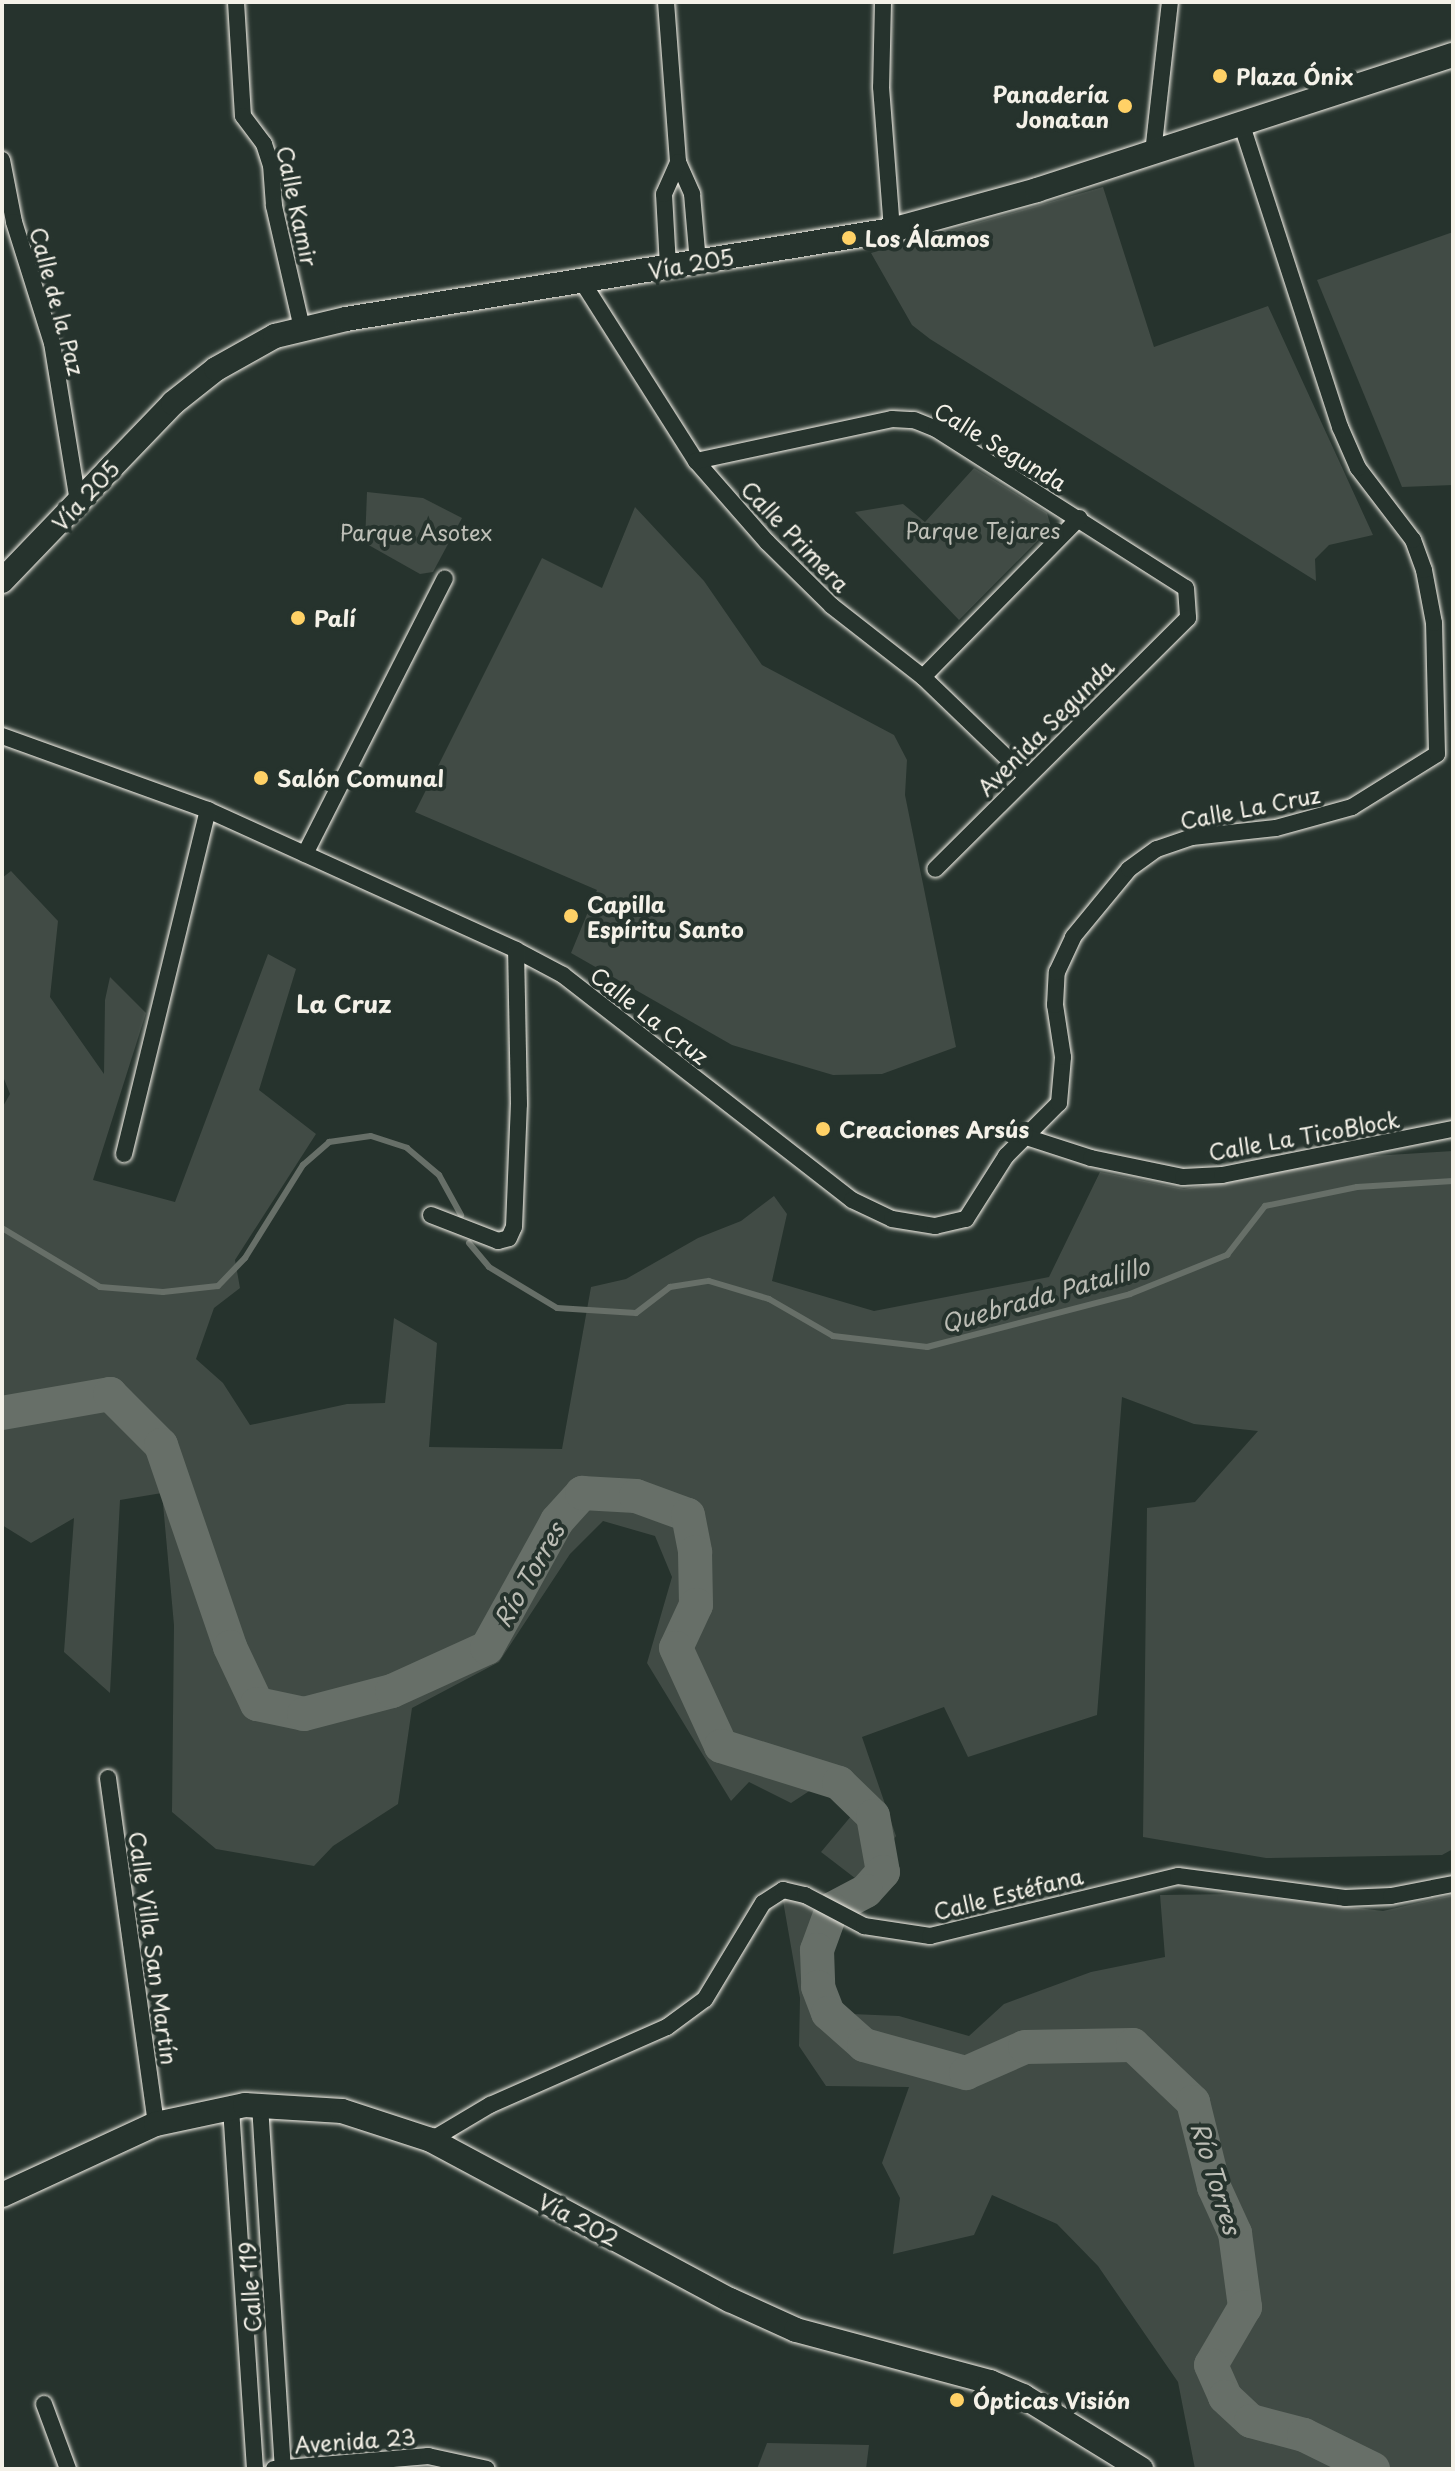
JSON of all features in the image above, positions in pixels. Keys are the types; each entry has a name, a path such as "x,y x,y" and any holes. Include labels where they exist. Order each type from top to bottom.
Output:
{"main road":[{"name":"Vía 205","path":"2,581 173,403 216,369 275,336 302,328 892,230 1153,153 1453,55"},
{"name":"Vía 202","path":"2,2195 156,2124 260,2105 342,2111 431,2140 730,2300 796,2330 990,2382 1023,2396 1141,2469"}],"street":[{"name":"Calle Kamir","path":"236,2 243,116 264,144 271,165 274,206 302,328"},
{"path":"666,2 678,162 692,194 698,262"},
{"path":"883,2 881,87 892,230"},
{"path":"1153,153 1170,2"},
{"name":"Calle La Cruz","path":"2,736 208,810 516,950 563,975 852,1200 892,1219 935,1226 966,1219 1023,1136 1050,1116 1063,1089 1057,972 1073,937 1129,869 1157,849 1192,837 1289,825 1352,807 1437,754 1434,623 1424,570 1413,540 1358,468 1340,427 1242,125"},
{"name":"Calle de la Paz","path":"2,160 14,222 52,343 78,501"},
{"path":"668,266 664,194 678,162"},
{"name":"Calle Primera","path":"583,283 696,461 832,606 923,677 1026,776"},
{"name":"Calle Segunda","path":"696,461 892,419 914,420 1176,577 1186,588 1188,618"},
{"path":"923,677 1079,518"},
{"path":"305,854 445,578"},
{"name":"Avenida Segunda","path":"935,869 1188,618"},
{"path":"124,1154 208,810"},
{"path":"431,1215 498,1241 509,1238 514,1227 519,1104 516,950"},
{"name":"Calle La TicoBlock","path":"1023,1136 1106,1162 1183,1177 1222,1175 1453,1129"},
{"name":"Calle Villa San Martín","path":"108,1778 156,2124"},
{"name":"Calle Estéfana","path":"431,2140 490,2105 667,2027 705,1999 763,1903 783,1890 805,1895 864,1926 930,1936 1178,1876 1345,1898 1391,1896 1453,1884"},
{"name":"Calle 119","path":"260,2105 278,2468"},
{"name":"Calle 119","path":"231,2108 255,2469"},
{"path":"44,2404 68,2469"},
{"name":"Avenida 23","path":"278,2468 428,2456 487,2469"}],"green space":[{"path":"1103,187 1154,347 1268,306 1373,535 1329,545 1315,559 1316,581 930,339 912,325 871,253"},
{"path":"1453,232 1453,485 1402,487 1317,280"},
{"name":"Parque Tejares","path":"974,468 1047,513 1051,527 959,620 855,512 903,504 925,522"},
{"name":"Parque Asotex","path":"367,492 423,498 462,518 433,572 420,574 365,543"},
{"path":"635,507 704,581 762,665 894,735 907,760 905,795 956,1047 882,1074 833,1075 732,1045 571,953 597,890 415,812 542,558 602,588"},
{"path":"11,871 58,921 50,997 104,1074 105,1000 110,977 146,1013 93,1180 175,1202 268,954 296,969 259,1090 316,1134 235,1260 240,1288 214,1308 196,1359 223,1383 250,1425 347,1404 385,1403 394,1318 437,1343 429,1447 562,1449 591,1287 626,1279 698,1238 741,1221 774,1196 787,1214 772,1281 874,1311 1049,1277 1100,1172 1184,1189 1356,1157 1453,1151 1453,1849 1442,1855 1266,1858 1143,1837 1147,1508 1195,1502 1258,1431 1194,1424 1122,1397 1097,1715 968,1757 944,1707 862,1737 896,1836 864,1885 821,1852 852,1815 817,1786 791,1803 749,1782 731,1801 647,1663 672,1577 655,1536 603,1521 570,1554 499,1662 412,1708 398,1804 333,1846 314,1866 216,1849 172,1812 174,1625 162,1493 120,1500 110,1693 64,1652 74,1518 31,1543 2,1525 2,1108 10,1094 2,1074 2,878"},
{"path":"1238,1894 1383,1911 1453,1895 1453,2469 1195,2469 1178,2382 1098,2266 1057,2224 992,2195 974,2235 893,2254 900,2198 882,2163 909,2087 826,2086 799,2046 800,1998 782,1895 817,1901 828,2013 899,2016 969,2036 1004,2004 1091,1972 1165,1957 1160,1895"},
{"path":"767,2443 869,2445 866,2469 757,2469"}],"waterway":[{"name":"Quebrada Patalillo","path":"2,1228 100,1287 163,1292 218,1286 245,1258 303,1165 329,1142 371,1136 407,1148 439,1175 461,1215"},
{"name":"Quebrada Patalillo","path":"469,1243 489,1267 557,1308 636,1313 670,1287 709,1281 769,1299 833,1336 927,1347 1130,1294 1227,1255 1265,1206 1357,1187 1453,1181"},
{"name":"Río Torres","path":"2,1413 110,1394 161,1445 230,1647 257,1704 304,1714 392,1691 487,1648 557,1521 582,1493 636,1496 688,1515 695,1552 696,1605 676,1648 721,1746 839,1783 873,1816 883,1872 866,1891 832,1909 817,1950 818,1987 828,2013 864,2045 966,2073 1025,2047 1133,2045 1193,2102 1214,2187 1235,2233 1245,2307 1211,2365 1225,2397 1251,2421 1304,2435 1373,2469"}],"place":[{"name":"Plaza Ónix","path":"1220,76"},
{"name":"Panadería Jonatan","path":"1125,106"},
{"name":"Los Álamos","path":"849,238"},
{"name":"Palí","path":"298,618"},
{"name":"Salón Comunal","path":"261,778"},
{"name":"Capilla Espíritu Santo","path":"571,916"},
{"name":"Creaciones Arsús","path":"823,1129"},
{"name":"Ópticas Visión","path":"957,2400"}],"district":[{"name":"La Cruz","path":"344,1004"}]}
